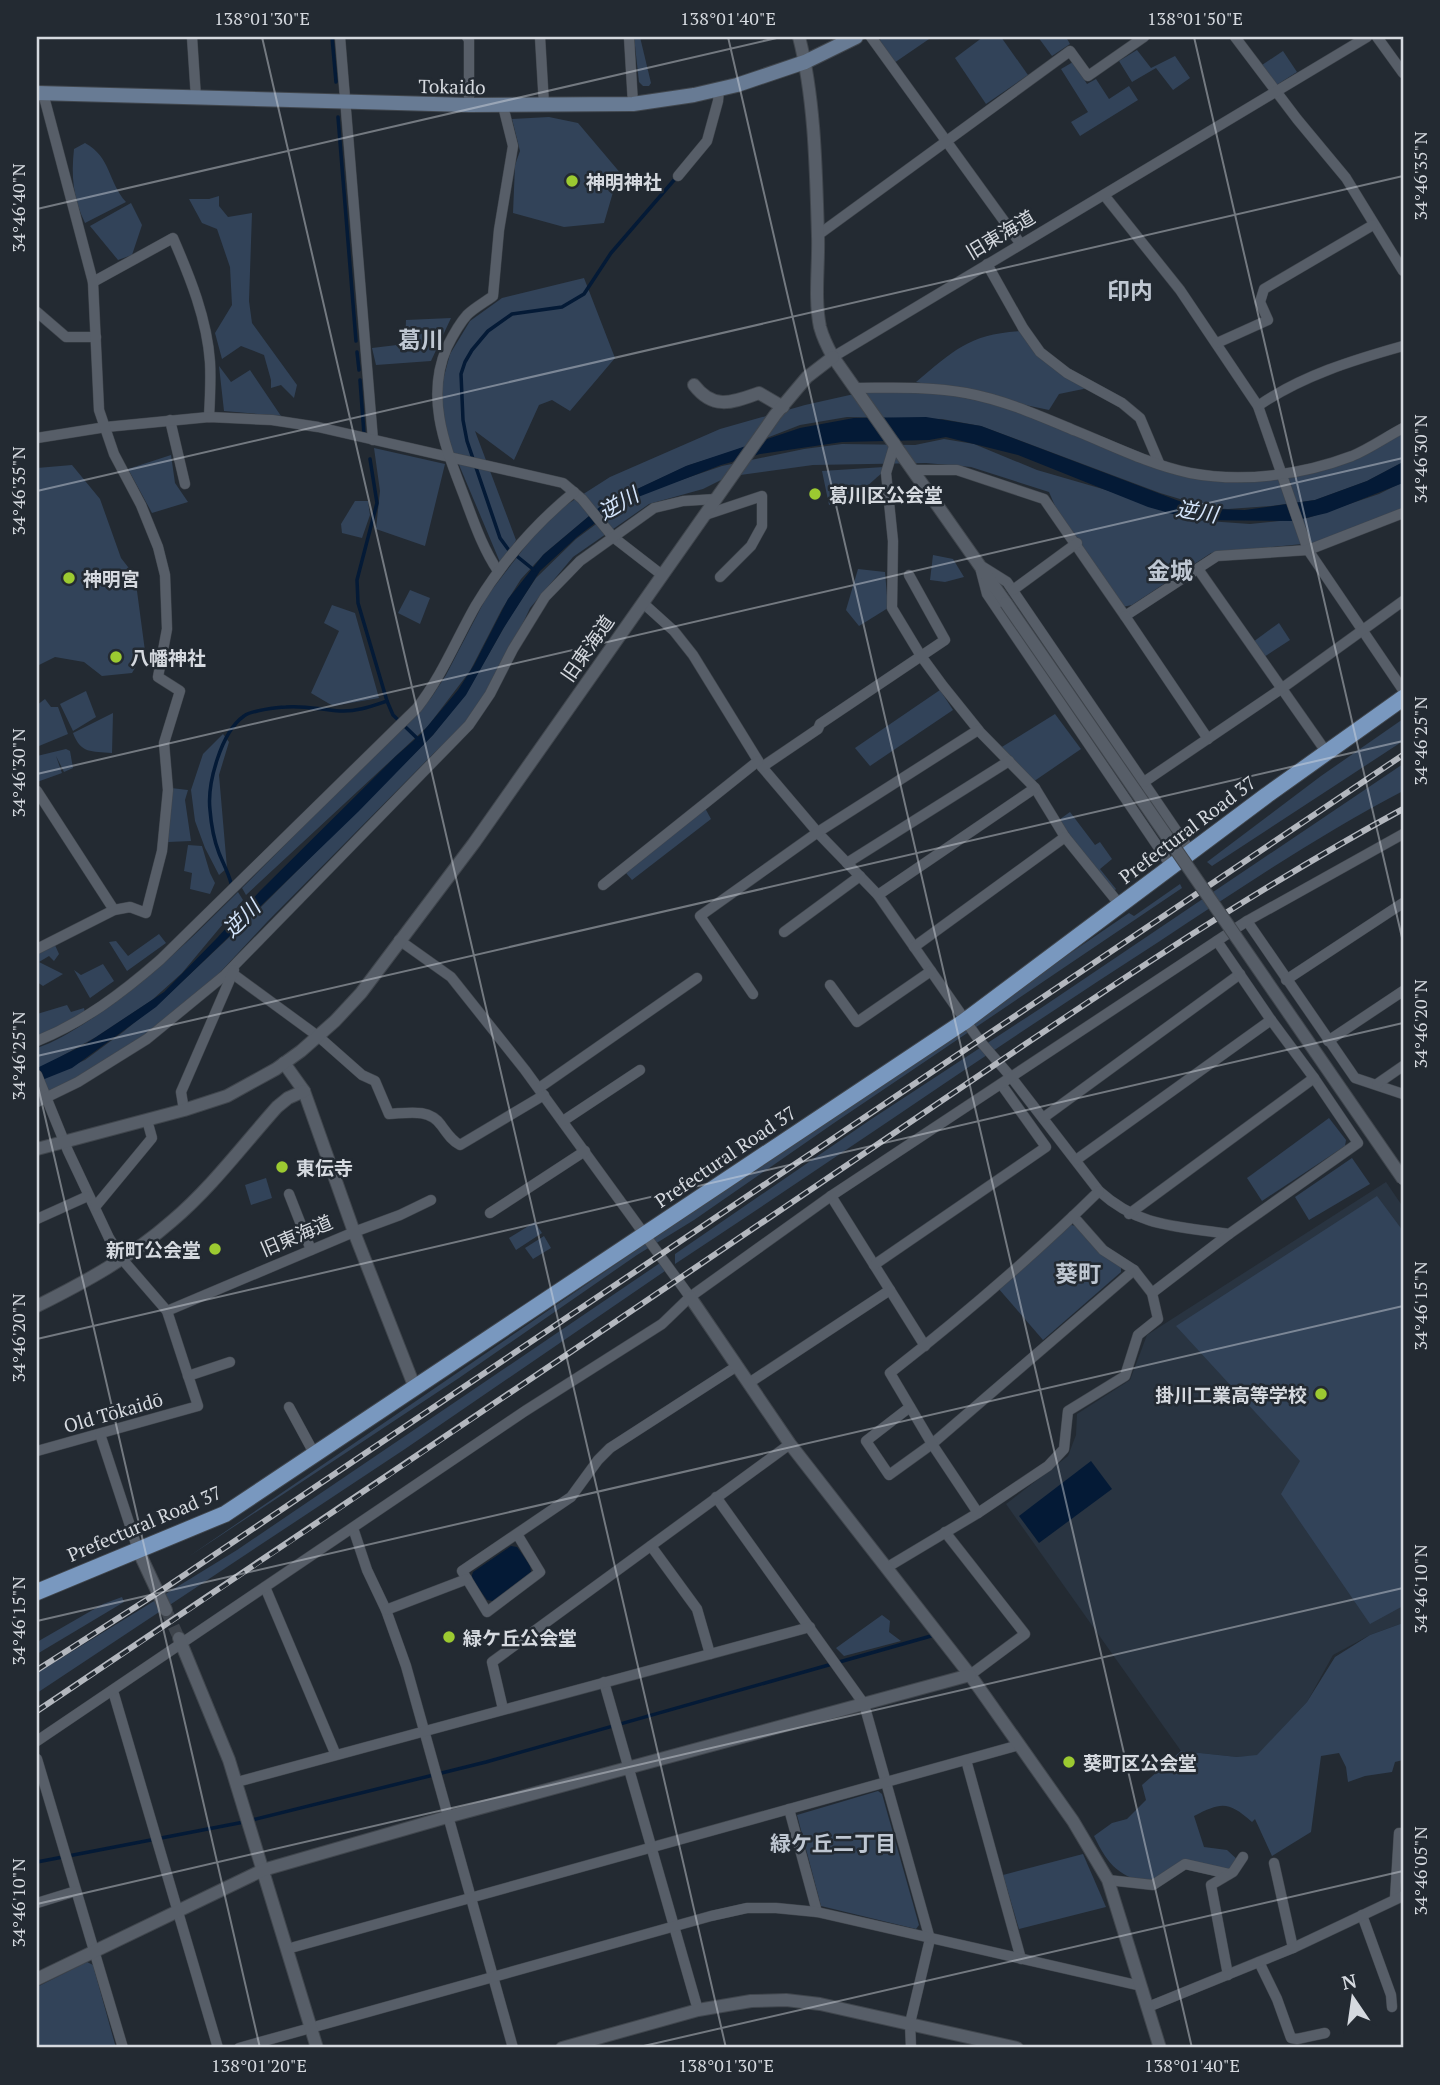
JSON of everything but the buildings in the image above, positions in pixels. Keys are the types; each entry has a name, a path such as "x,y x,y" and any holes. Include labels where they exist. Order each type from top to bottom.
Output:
{"main road":[{"name":"Tokaido","path":"39,89 346,103 503,106 633,104 719,89 805,62 856,37"},
{"name":"Prefectural Road 37","path":"37,1592 225,1514 965,1021 1171,866 1403,698"}],"street":[{"path":"192,37 196,98"},
{"path":"341,37 373,440"},
{"path":"467,37 469,105"},
{"path":"540,37 544,105"},
{"path":"629,37 633,104"},
{"path":"799,37 805,62 818,235 820,327 833,357 980,565 1403,1179"},
{"path":"871,37 1020,243"},
{"path":"818,235 1070,51 1088,76 1144,37"},
{"path":"1235,37 1346,178 1373,225 1400,257 1403,271"},
{"name":"旧東海道","path":"167,1311 354,1231 304,1091 284,1063 319,1037 349,1007 474,843 716,499 779,411 807,377 833,357 1020,243 1367,37"},
{"path":"1377,37 1403,73"},
{"path":"37,948 114,910 130,907 146,913 162,851 168,790 164,743 180,691 158,677 167,629 165,575 158,547 141,505 114,454 99,410 93,282 39,89"},
{"path":"678,176 707,141 719,89"},
{"path":"498,572 486,554 450,458 437,406 436,385 440,363 452,338 467,315 493,296 499,230 513,146 503,106"},
{"path":"1104,195 1180,290 1258,405 1308,550 1403,690"},
{"path":"1217,343 1268,320 1260,302 1264,289 1373,225"},
{"path":"93,282 173,238 189,275 203,320 209,361 209,416"},
{"path":"986,264 1040,352 1067,373 1122,402 1140,418 1158,463"},
{"path":"37,312 66,337 96,337"},
{"path":"1258,405 1274,394 1344,363 1403,346"},
{"path":"694,384 705,398 711,401 736,402 760,393 779,411"},
{"path":"855,388 902,388 965,393 1016,407 1158,463 1189,472 1226,477 1282,474 1318,467 1354,455 1403,428"},
{"path":"37,438 106,426 209,416 295,423 373,440 563,483 611,534 662,575"},
{"path":"170,420 184,484"},
{"path":"895,443 886,473 893,541 892,608 921,656 978,730 1035,788 1065,837 1120,905"},
{"path":"914,470 957,470 1044,499 1077,543 1208,739"},
{"path":"37,1041 92,1013 160,960 409,716 430,692 444,670 475,607 498,572 557,506 578,496"},
{"path":"704,516 762,496 762,526 757,536 751,546 720,577"},
{"path":"42,1098 113,1061 147,1039 234,970 456,740 490,694 513,649 545,597 580,561 611,534 653,508 676,502 716,499"},
{"path":"1125,616 1217,556 1308,550 1403,513"},
{"path":"1013,590 1077,543"},
{"path":"980,565 1007,582 1013,590 1191,852"},
{"path":"980,565 987,594 1171,866"},
{"path":"1198,569 1326,753"},
{"path":"603,885 760,764 818,729 820,724 945,639 909,575"},
{"path":"1144,782 1281,689 1403,601"},
{"path":"643,603 674,631 693,655 760,764 818,832 878,895 965,1021 1099,1191 1129,1214 1154,1223 1229,1234"},
{"path":"753,994 700,916 818,832 978,730"},
{"path":"847,863 1009,761"},
{"path":"878,895 1035,788"},
{"path":"37,791 114,910"},
{"path":"37,1741 113,1691 181,1641 525,1411 662,1324 690,1297 831,1196 1000,1083 1247,921 1403,834"},
{"path":"914,947 1065,837"},
{"path":"784,932 860,876"},
{"path":"1286,980 1403,903"},
{"path":"1247,921 1355,1078 1403,1094"},
{"path":"399,940 452,977 541,1092 690,1297 790,1444 970,1675 1073,1821 1108,1880 1160,2048"},
{"path":"1152,1293 1229,1234 1358,1143 1217,941"},
{"path":"234,970 319,1037 362,1075 375,1081 389,1114 426,1113 435,1117 452,1141 460,1146 541,1092 697,978"},
{"path":"184,1110 181,1092 234,970"},
{"path":"830,985 857,1023 931,971"},
{"path":"1043,1118 1240,974"},
{"path":"1328,1041 1403,990"},
{"path":"1076,1160 1271,1020"},
{"path":"37,1149 227,1096 284,1063"},
{"path":"1377,1084 1403,1066"},
{"path":"563,1121 640,1070"},
{"path":"37,1076 42,1098 109,1238 122,1259 167,1311 188,1376 230,1362"},
{"path":"1129,1214 1314,1078"},
{"path":"874,1265 1046,1147 1000,1083"},
{"path":"37,1306 87,1281 173,1221 205,1190 282,1102 304,1091"},
{"path":"94,1207 152,1138 147,1120"},
{"path":"490,1213 585,1151"},
{"path":"978,1513 932,1444 890,1373 925,1346 1099,1191"},
{"path":"289,1194 311,1250"},
{"path":"37,1219 88,1196"},
{"path":"831,1196 925,1346"},
{"path":"415,1388 354,1231 400,1215 431,1200"},
{"path":"886,1568 978,1513 1048,1466 1064,1449 1068,1411 1125,1376 1138,1335 1158,1319 1152,1293 1134,1270 1103,1250 1073,1216"},
{"path":"910,1406 866,1441 890,1475 932,1444 1134,1270"},
{"path":"749,1383 890,1290"},
{"path":"517,1534 540,1572 487,1612 463,1571 517,1534 572,1497 598,1460 610,1448 737,1366"},
{"name":"Old Tōkaidō","path":"37,1451 198,1406 188,1376"},
{"path":"289,1407 315,1455"},
{"path":"100,1434 138,1549 166,1610"},
{"path":"503,1709 492,1662 790,1444"},
{"path":"716,1497 864,1704 930,1939 910,2023 911,2048"},
{"path":"353,1528 406,1666 513,2048"},
{"path":"37,1979 263,1870 447,1817 970,1675 1024,1634 945,1532"},
{"path":"650,1546 697,1609 709,1654"},
{"path":"386,1610 467,1579"},
{"path":"265,1587 335,1754"},
{"path":"237,1782 810,1627"},
{"path":"181,1641 237,1782 317,2048"},
{"path":"604,1682 698,2010"},
{"path":"113,1691 218,2048"},
{"path":"287,1949 1019,1745"},
{"path":"37,1759 123,2048"},
{"path":"966,1760 1021,1959"},
{"path":"789,1809 817,1913"},
{"path":"1148,2007 1293,1948 1399,1897 1399,1833 1403,1833"},
{"path":"1228,1975 1211,1885 1233,1872 1243,1857"},
{"path":"1274,1863 1293,1948"},
{"path":"1108,1880 1153,1885 1185,1864 1229,1874"},
{"path":"37,1903 76,1891"},
{"path":"239,2048 747,1908 817,1913 1141,1986"},
{"path":"1363,1915 1391,1995 1392,2007"},
{"path":"1259,1962 1292,2038 1325,2033"},
{"path":"562,2048 698,2010 751,2001 786,2000 820,2004 1017,2048"}],"shaded area":[{"path":"634,37 640,37 651,83 649,86 643,86 639,82"},
{"path":"884,37 932,37 894,63 878,41"},
{"path":"983,37 1001,37 1028,75 986,104 955,58"},
{"path":"1038,37 1066,37 1070,44 1052,56"},
{"path":"1137,50 1151,68 1175,56 1190,78 1173,90 1156,68 1132,82 1119,61"},
{"path":"1283,51 1297,72 1275,86 1262,65"},
{"path":"1073,62 1087,84 1096,79 1109,99 1129,86 1138,100 1080,136 1071,122 1088,112 1061,69"},
{"path":"549,117 578,123 622,175 616,182 604,223 564,227 513,213 515,165 520,151 512,119"},
{"path":"85,143 100,155 126,202 85,223 75,196 73,168 74,149"},
{"path":"219,196 219,206 228,217 252,213 249,301 252,323 297,385 294,398 281,385 271,388 264,355 241,346 222,359 215,333 232,305 230,267 217,229 202,223 189,199"},
{"path":"131,203 142,225 132,255 118,260 90,226"},
{"path":"584,278 615,358 570,411 552,400 539,405 514,460 475,431 516,540 502,567 441,427 443,380 450,354 470,321 502,298"},
{"path":"451,318 431,361 376,365 372,348 405,344 406,320"},
{"path":"1020,331 1093,387 1059,394 1049,410 916,382 952,353 974,340"},
{"path":"219,366 231,382 250,370 281,416 224,411"},
{"path":"881,388 926,390 1008,407 1190,477 1316,469 1403,428 1403,462 1367,481 1315,500 1271,506 1210,508 1160,493 981,426 942,419 847,417 800,425 689,465 601,506 545,553 521,579 470,671 428,726 246,895 242,888 431,698 487,596 538,530 563,507 610,477 720,429 805,405"},
{"path":"944,439 974,444 1037,470 1194,520 1250,524 1308,518 1379,494 1403,482 1403,510 1312,543 1211,553 1132,605 1122,607 1055,506 1049,492 971,467 926,463 813,465 733,476 741,470 703,489 649,504 573,557 530,608 492,689 458,732 267,922 186,1009 111,1060 37,1099 37,1082 85,1060 169,994 255,913 433,735 470,687 536,578 576,539 634,496 722,466 804,449 842,444 915,445"},
{"path":"374,448 445,464 425,546 376,529 380,491"},
{"path":"171,455 175,483 188,502 152,513 128,469"},
{"path":"72,465 100,499 121,558 135,576 145,651 132,673 102,676 84,662 55,657 37,666 37,468"},
{"path":"884,467 883,472 858,493 837,504 829,505 822,471"},
{"path":"355,501 368,501 370,515 362,538 342,533 341,524"},
{"path":"933,555 953,559 964,577 945,582 930,580"},
{"path":"858,569 885,572 888,608 859,626 846,610"},
{"path":"410,590 430,598 420,624 398,613"},
{"path":"332,605 355,613 379,698 333,706 311,693 339,631 324,623"},
{"path":"1279,623 1290,640 1264,657 1253,642"},
{"path":"940,690 953,710 870,766 855,748"},
{"path":"86,691 96,717 73,731 60,704"},
{"path":"45,699 51,707 58,707 68,734 39,746 37,705"},
{"path":"113,713 112,753 83,748 73,733"},
{"path":"1055,714 1081,749 1030,784 997,750"},
{"path":"1403,719 1403,741 1212,866 1207,862 1321,776"},
{"path":"223,734 229,742 219,775 227,868 219,875 195,821 191,790 203,754"},
{"path":"66,749 70,751 73,768 64,772 56,756 62,773 37,782 37,756"},
{"path":"1403,764 1403,791 1249,882 675,1264 675,1254 870,1120"},
{"path":"171,788 188,790 185,800 191,841 168,842"},
{"path":"705,808 711,819 632,880 626,873"},
{"path":"1070,812 1095,845 1100,842 1112,859 1100,869 1116,889 1112,893 1056,822"},
{"path":"188,845 202,846 215,883 210,894 190,889 192,873 184,871"},
{"path":"1180,884 1182,888 694,1220 637,1255 459,1378 188,1557 1129,913 1134,916"},
{"path":"238,892 243,900 182,973 152,1000 96,1037 37,1070 37,1048 73,1030 126,994 184,945"},
{"path":"159,934 166,943 127,971 109,942 116,941 128,956"},
{"path":"54,943 59,954 54,961 49,956 39,962 63,974 43,986 37,982 37,951"},
{"path":"103,964 114,981 90,998 74,970 81,975"},
{"path":"67,1005 71,1012 84,1008 85,1013 37,1036 37,1014"},
{"path":"1329,1118 1346,1140 1345,1146 1262,1201 1247,1178"},
{"path":"1352,1158 1370,1184 1309,1220 1295,1197"},
{"path":"266,1178 272,1198 251,1205 245,1185"},
{"path":"1386,1182 1403,1207 1403,1623 1370,1635 1333,1655 1307,1702 1257,1756 1237,1757 1181,1751 1006,1504 1068,1456 1076,1435 1077,1414 1130,1380 1147,1335"},
{"name":"掛川工業高等学校","path":"1377,1196 1403,1231 1403,1606 1370,1624 1281,1494 1300,1461 1176,1326"},
{"path":"535,1222 542,1233 516,1250 509,1238"},
{"path":"1071,1225 1077,1226 1121,1266 1121,1272 1043,1340 998,1288"},
{"path":"544,1236 551,1248 533,1259 525,1248"},
{"path":"660,1263 665,1271 405,1449 37,1693 37,1673 237,1550"},
{"path":"122,1597 124,1602 37,1654 37,1642 103,1604"},
{"path":"882,1615 890,1621 889,1632 901,1641 844,1656 836,1648"},
{"path":"1403,1623 1403,1760 1395,1762 1392,1772 1348,1782 1346,1767 1339,1753 1321,1756 1311,1832 1272,1856 1255,1819 1252,1822 1237,1810 1224,1806 1194,1816 1204,1847 1227,1850 1239,1861 1230,1871 1183,1863 1153,1885 1123,1874 1110,1863 1094,1836 1112,1823 1127,1819 1146,1800 1142,1785 1181,1751 1237,1757 1257,1755 1307,1702 1335,1657 1370,1635"},
{"path":"878,1791 882,1794 919,1925 916,1929 821,1906 797,1815"},
{"path":"1083,1854 1106,1907 1019,1929 1003,1875"},
{"path":"87,1962 93,1965 116,2048 37,2048 37,1987"}],"water":[{"name":"逆川","path":"926,417 981,426 1179,501 1213,509 1245,510 1315,500 1367,481 1403,462 1403,483 1327,513 1293,521 1194,520 1148,507 1018,455 946,437 929,440 842,442 760,454 721,465 620,504 577,537 540,571 466,695 433,735 359,811 156,1007 72,1068 37,1082 37,1068 84,1045 164,992 260,891 421,734 458,690 508,599 543,555 601,506 686,466 800,428 854,418"},
{"path":"1091,1461 1112,1489 1039,1543 1019,1516"},
{"path":"511,1546 517,1547 530,1565 531,1572 493,1601 487,1600 471,1578 473,1572"}],"waterway":[{"path":"332,37 336,82"},
{"path":"338,117 356,341"},
{"path":"534,570 508,549 500,538 467,441 463,420 461,374 465,362 488,331 512,314 562,307 584,294 611,253 675,179"},
{"path":"357,352 359,370"},
{"path":"360,380 364,434"},
{"path":"231,883 214,837 210,799 217,759 236,724 247,714 282,707 346,711 387,701 358,603 357,580 377,503 370,459"},
{"path":"387,701 393,715 419,740"},
{"path":"252,1820 486,1762 931,1636"},
{"path":"37,1862 244,1822"}],"tunnel":[{"path":"166,1610 179,1638"}],"railway":[{"path":"37,1670 162,1590 1403,755"},
{"path":"37,1711 1125,978 1262,891 1403,809"}],"place":[{"name":"神明神社","path":"572,181"},
{"name":"葛川区公会堂","path":"815,494"},
{"name":"神明宮","path":"69,578"},
{"name":"八幡神社","path":"116,657"},
{"name":"東伝寺","path":"282,1167"},
{"name":"新町公会堂","path":"215,1249"},
{"name":"掛川工業高等学校","path":"1321,1394"},
{"name":"緑ケ丘公会堂","path":"449,1637"},
{"name":"葵町区公会堂","path":"1069,1762"}],"district":[{"name":"印内","path":"1130,290"},
{"name":"葛川","path":"421,339"},
{"name":"金城","path":"1170,570"},
{"name":"葵町","path":"1078,1273"},
{"name":"緑ケ丘二丁目","path":"833,1843"}]}
